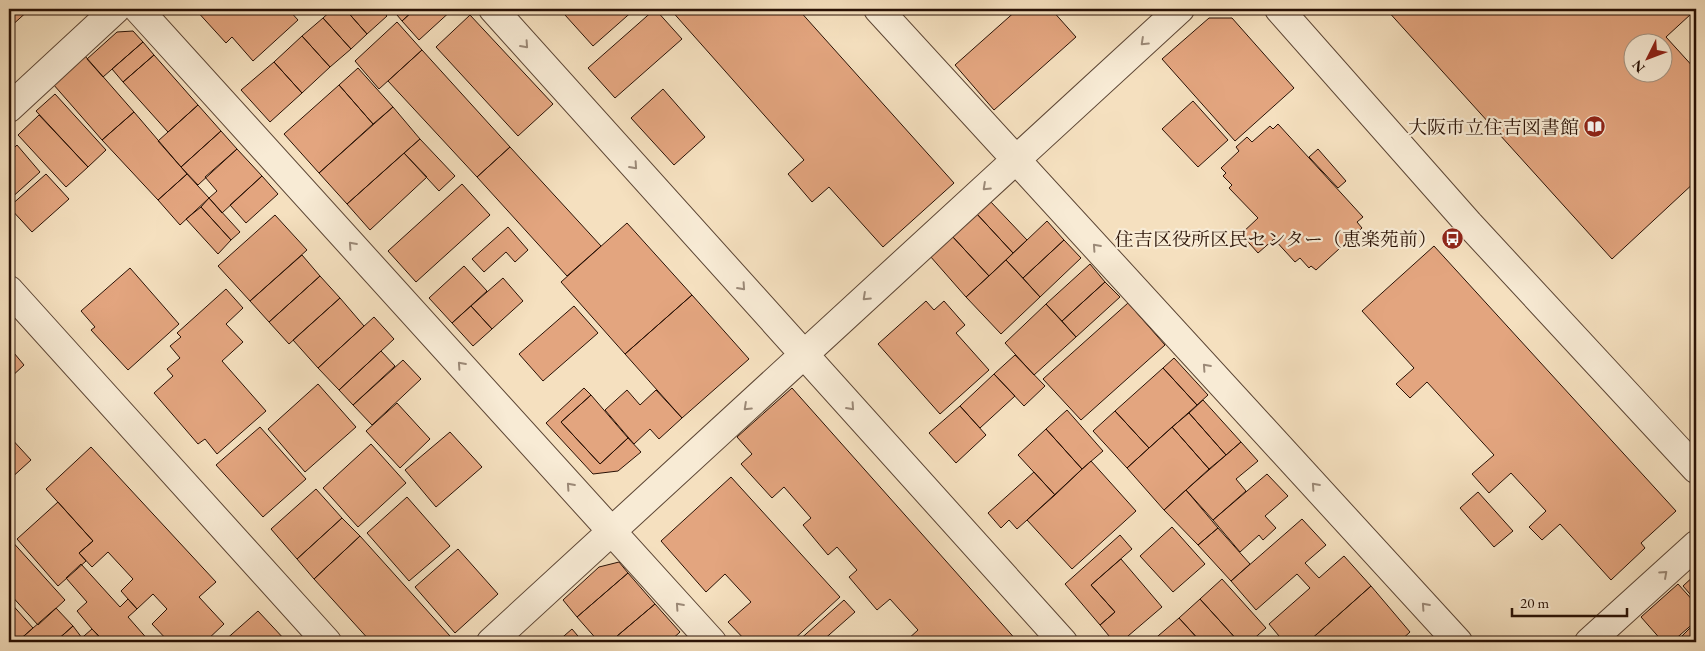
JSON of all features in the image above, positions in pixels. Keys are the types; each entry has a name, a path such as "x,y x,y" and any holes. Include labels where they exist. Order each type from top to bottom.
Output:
{"street":[{"path":"9,108 116,9"},
{"path":"138,9 712,642"},
{"path":"492,9 1063,642"},
{"path":"878,9 1458,642"},
{"path":"491,642 1180,9"},
{"path":"1279,9 1469,224 1696,469"},
{"path":"9,290 327,642"},
{"path":"1589,642 1696,545"}],"building":[{"path":"9,9 30,9 9,28"},
{"path":"195,9 288,9 298,20 253,61 232,37 226,43"},
{"path":"333,9 345,9 367,34 351,49 323,18"},
{"path":"345,9 381,9 387,16 367,34"},
{"path":"392,9 415,9 402,21"},
{"path":"415,9 453,9 419,40 402,21"},
{"path":"571,9 635,9 593,46 565,15"},
{"path":"655,9 682,39 615,98 588,68"},
{"path":"670,9 798,9 954,183 883,247 829,187 812,202 788,174 804,160"},
{"path":"1018,9 1051,9 1076,37 994,110 955,65"},
{"name":"大阪市立住吉図書館","path":"1386,9 1686,9 1691,14 1671,32 1622,32 1622,82 1672,82 1672,44 1696,70 1696,181 1612,259"},
{"path":"470,15 553,104 518,136 436,47"},
{"path":"323,18 351,49 330,67 302,36"},
{"path":"1209,18 1232,18 1294,88 1235,141 1162,59"},
{"path":"397,22 422,50 379,89 355,61"},
{"path":"133,31 143,42 103,77 87,59 117,32"},
{"path":"302,36 330,67 302,93 274,62"},
{"path":"143,42 154,55 123,82 112,69"},
{"path":"422,50 510,147 477,177 388,81"},
{"path":"154,55 198,105 168,132 123,82"},
{"path":"85,56 134,112 102,140 53,84"},
{"path":"274,62 302,93 270,122 241,90"},
{"path":"358,68 393,107 373,124 339,85"},
{"path":"339,85 373,124 319,173 284,134"},
{"path":"663,89 705,137 674,165 631,118"},
{"path":"55,94 106,150 88,167 36,111"},
{"path":"1193,101 1228,140 1198,167 1162,129"},
{"path":"198,105 221,131 181,167 158,141"},
{"path":"393,107 420,139 347,204 319,173"},
{"path":"134,112 187,174 158,200 102,140"},
{"path":"39,115 88,167 66,187 18,135"},
{"path":"1278,124 1363,217 1357,222 1362,228 1316,270 1311,266 1309,268 1300,258 1295,262 1274,239 1258,253 1241,234 1258,218 1229,188 1232,185 1223,176 1226,173 1221,168 1239,151 1236,147 1247,137 1252,142 1270,126 1273,129"},
{"path":"221,131 237,149 198,185 181,167"},
{"path":"420,139 455,176 439,191 404,153"},
{"path":"17,145 40,172 9,200 9,153"},
{"path":"510,147 601,246 567,276 477,177"},
{"path":"237,149 262,176 222,213 209,198 217,191 205,177"},
{"path":"1318,149 1346,181 1338,188 1309,157"},
{"path":"404,153 427,177 370,230 347,204"},
{"path":"46,174 69,199 32,232 9,207"},
{"path":"187,174 209,198 180,225 158,200"},
{"path":"262,176 278,194 246,223 230,205"},
{"path":"462,184 490,215 416,282 388,251"},
{"path":"209,198 240,232 231,240 201,207"},
{"path":"990,201 1027,240 1013,253 976,213"},
{"path":"201,207 231,240 218,254 186,219"},
{"path":"976,213 1013,253 989,276 952,236"},
{"path":"275,215 307,250 250,301 218,266"},
{"path":"1047,221 1064,240 1023,278 1006,260"},
{"path":"627,223 692,295 625,354 561,282"},
{"path":"508,227 528,250 515,262 506,252 484,272 472,259"},
{"path":"952,236 989,276 966,297 930,256"},
{"path":"1064,240 1081,258 1040,297 1023,278"},
{"path":"1434,246 1676,511 1641,543 1645,548 1611,580 1560,524 1542,540 1529,527 1546,511 1511,473 1489,493 1472,474 1494,455 1427,382 1410,398 1396,384 1414,368 1362,311"},
{"path":"302,255 320,276 269,322 250,301"},
{"path":"1006,260 1040,297 1001,334 966,297"},
{"path":"1090,264 1105,282 1062,321 1046,304"},
{"path":"464,266 487,291 452,323 429,298"},
{"path":"130,268 179,324 128,370 91,330 95,327 81,311"},
{"path":"320,276 340,298 289,344 269,322"},
{"path":"503,278 523,301 492,329 471,306"},
{"path":"1105,282 1120,297 1076,337 1062,321"},
{"path":"226,289 243,308 226,324 243,342 222,361 266,411 217,454 205,439 198,444 154,393 173,376 167,369 180,358 170,346 181,337 177,333"},
{"path":"692,295 749,359 682,418 625,354"},
{"path":"340,298 364,326 318,368 293,340"},
{"path":"926,301 934,310 944,301 965,325 956,333 989,370 940,414 878,344"},
{"path":"1128,303 1165,345 1081,420 1043,379"},
{"path":"1046,304 1076,337 1034,375 1005,343"},
{"path":"471,306 492,329 473,346 452,323"},
{"path":"574,306 598,333 543,381 519,354"},
{"path":"374,317 394,339 339,390 318,368"},
{"path":"9,347 24,365 9,379"},
{"path":"381,351 395,366 353,405 339,390"},
{"path":"1015,355 1045,386 1024,406 994,374"},
{"path":"1174,358 1208,395 1197,405 1163,368"},
{"path":"403,360 421,379 372,425 353,405"},
{"path":"1163,368 1197,405 1149,448 1115,411"},
{"path":"994,374 1015,396 980,428 960,406"},
{"path":"318,384 356,427 305,472 268,429"},
{"path":"584,388 591,395 561,422 600,464 628,438 641,452 618,471 593,474 546,423"},
{"path":"792,388 1018,642 910,642 907,640 918,630 890,599 877,610 849,577 857,570 837,547 828,555 803,525 811,518 784,487 772,498 741,464 752,454 737,437"},
{"path":"627,390 640,405 656,390 682,418 659,439 650,429 634,444 605,410"},
{"path":"591,395 628,438 600,464 561,422"},
{"path":"1203,400 1241,442 1226,455 1189,413"},
{"path":"397,403 430,439 400,468 366,431"},
{"path":"960,406 986,435 956,463 929,433"},
{"path":"1067,410 1103,451 1082,469 1046,429"},
{"path":"1115,411 1149,448 1127,468 1093,431"},
{"path":"1189,413 1226,455 1209,469 1172,427"},
{"path":"260,427 306,479 263,517 216,465"},
{"path":"1172,427 1209,469 1164,510 1127,468"},
{"path":"1046,429 1082,469 1055,495 1018,455"},
{"path":"450,432 482,467 436,507 405,470"},
{"path":"9,436 31,460 9,480"},
{"path":"1241,442 1258,461 1236,479 1246,491 1213,520 1186,490"},
{"path":"371,444 406,483 358,527 323,488"},
{"path":"91,447 216,582 199,597 224,624 205,642 169,642 152,624 167,609 153,594 137,609 121,591 133,579 108,552 92,567 79,553 93,541 46,489"},
{"path":"1091,461 1136,511 1072,569 1027,520"},
{"path":"1034,472 1055,495 1017,529 1009,520 1001,528 988,513"},
{"path":"1267,474 1288,496 1265,516 1276,528 1263,540 1259,535 1240,552 1213,520"},
{"path":"731,477 840,597 791,642 747,642 728,622 751,602 725,574 706,592 661,541"},
{"path":"316,489 342,518 297,559 271,529"},
{"path":"1186,490 1218,528 1198,545 1164,510"},
{"path":"1478,492 1513,531 1494,547 1460,508"},
{"path":"407,497 450,546 409,581 367,533"},
{"path":"58,502 93,541 79,553 86,561 58,586 17,539"},
{"path":"342,518 360,536 314,579 297,559"},
{"path":"1302,519 1326,545 1305,563 1319,578 1344,556 1371,586 1308,642 1284,642 1269,624 1310,588 1297,574 1256,610 1231,581"},
{"path":"1172,527 1205,564 1173,592 1140,556"},
{"path":"1218,528 1250,564 1231,581 1198,545"},
{"path":"1120,535 1132,549 1091,585 1115,612 1100,625 1065,584"},
{"path":"360,536 450,636 443,642 371,642 314,579"},
{"path":"9,538 65,600 38,625 9,593"},
{"path":"458,549 498,594 455,633 415,587"},
{"path":"1121,559 1162,607 1121,642 1114,642 1100,625 1115,612 1091,585"},
{"path":"619,562 628,573 577,617 563,600 599,567"},
{"path":"81,564 120,607 128,599 137,609 128,617 150,642 104,642 92,629 77,611 87,602 66,578"},
{"path":"628,573 655,604 610,642 599,642 577,617"},
{"path":"1696,574 1696,601 1683,586"},
{"path":"1222,579 1266,628 1250,642 1239,642 1200,599"},
{"path":"1678,584 1696,604 1696,621 1672,642 1663,642 1641,617"},
{"path":"1371,586 1410,632 1399,642 1308,642"},
{"path":"1200,599 1239,642 1201,642 1179,618"},
{"path":"844,600 855,612 821,642 797,642"},
{"path":"9,601 33,628 17,642 9,642"},
{"path":"655,604 680,632 669,642 610,642"},
{"path":"56,608 73,626 55,642 17,642"},
{"path":"258,611 286,641 223,642"},
{"path":"1179,618 1198,639 1194,642 1151,642"},
{"path":"1696,622 1696,642 1682,642 1679,639"},
{"path":"73,626 82,638 77,642 55,642"},
{"path":"92,629 101,638 96,642 77,642"},
{"path":"572,629 583,642 557,642"}],"place":[{"name":"大阪市立住吉図書館","path":"1595,127"},
{"name":"住吉区役所区民センター（恵楽苑前）","path":"1453,239"}]}
